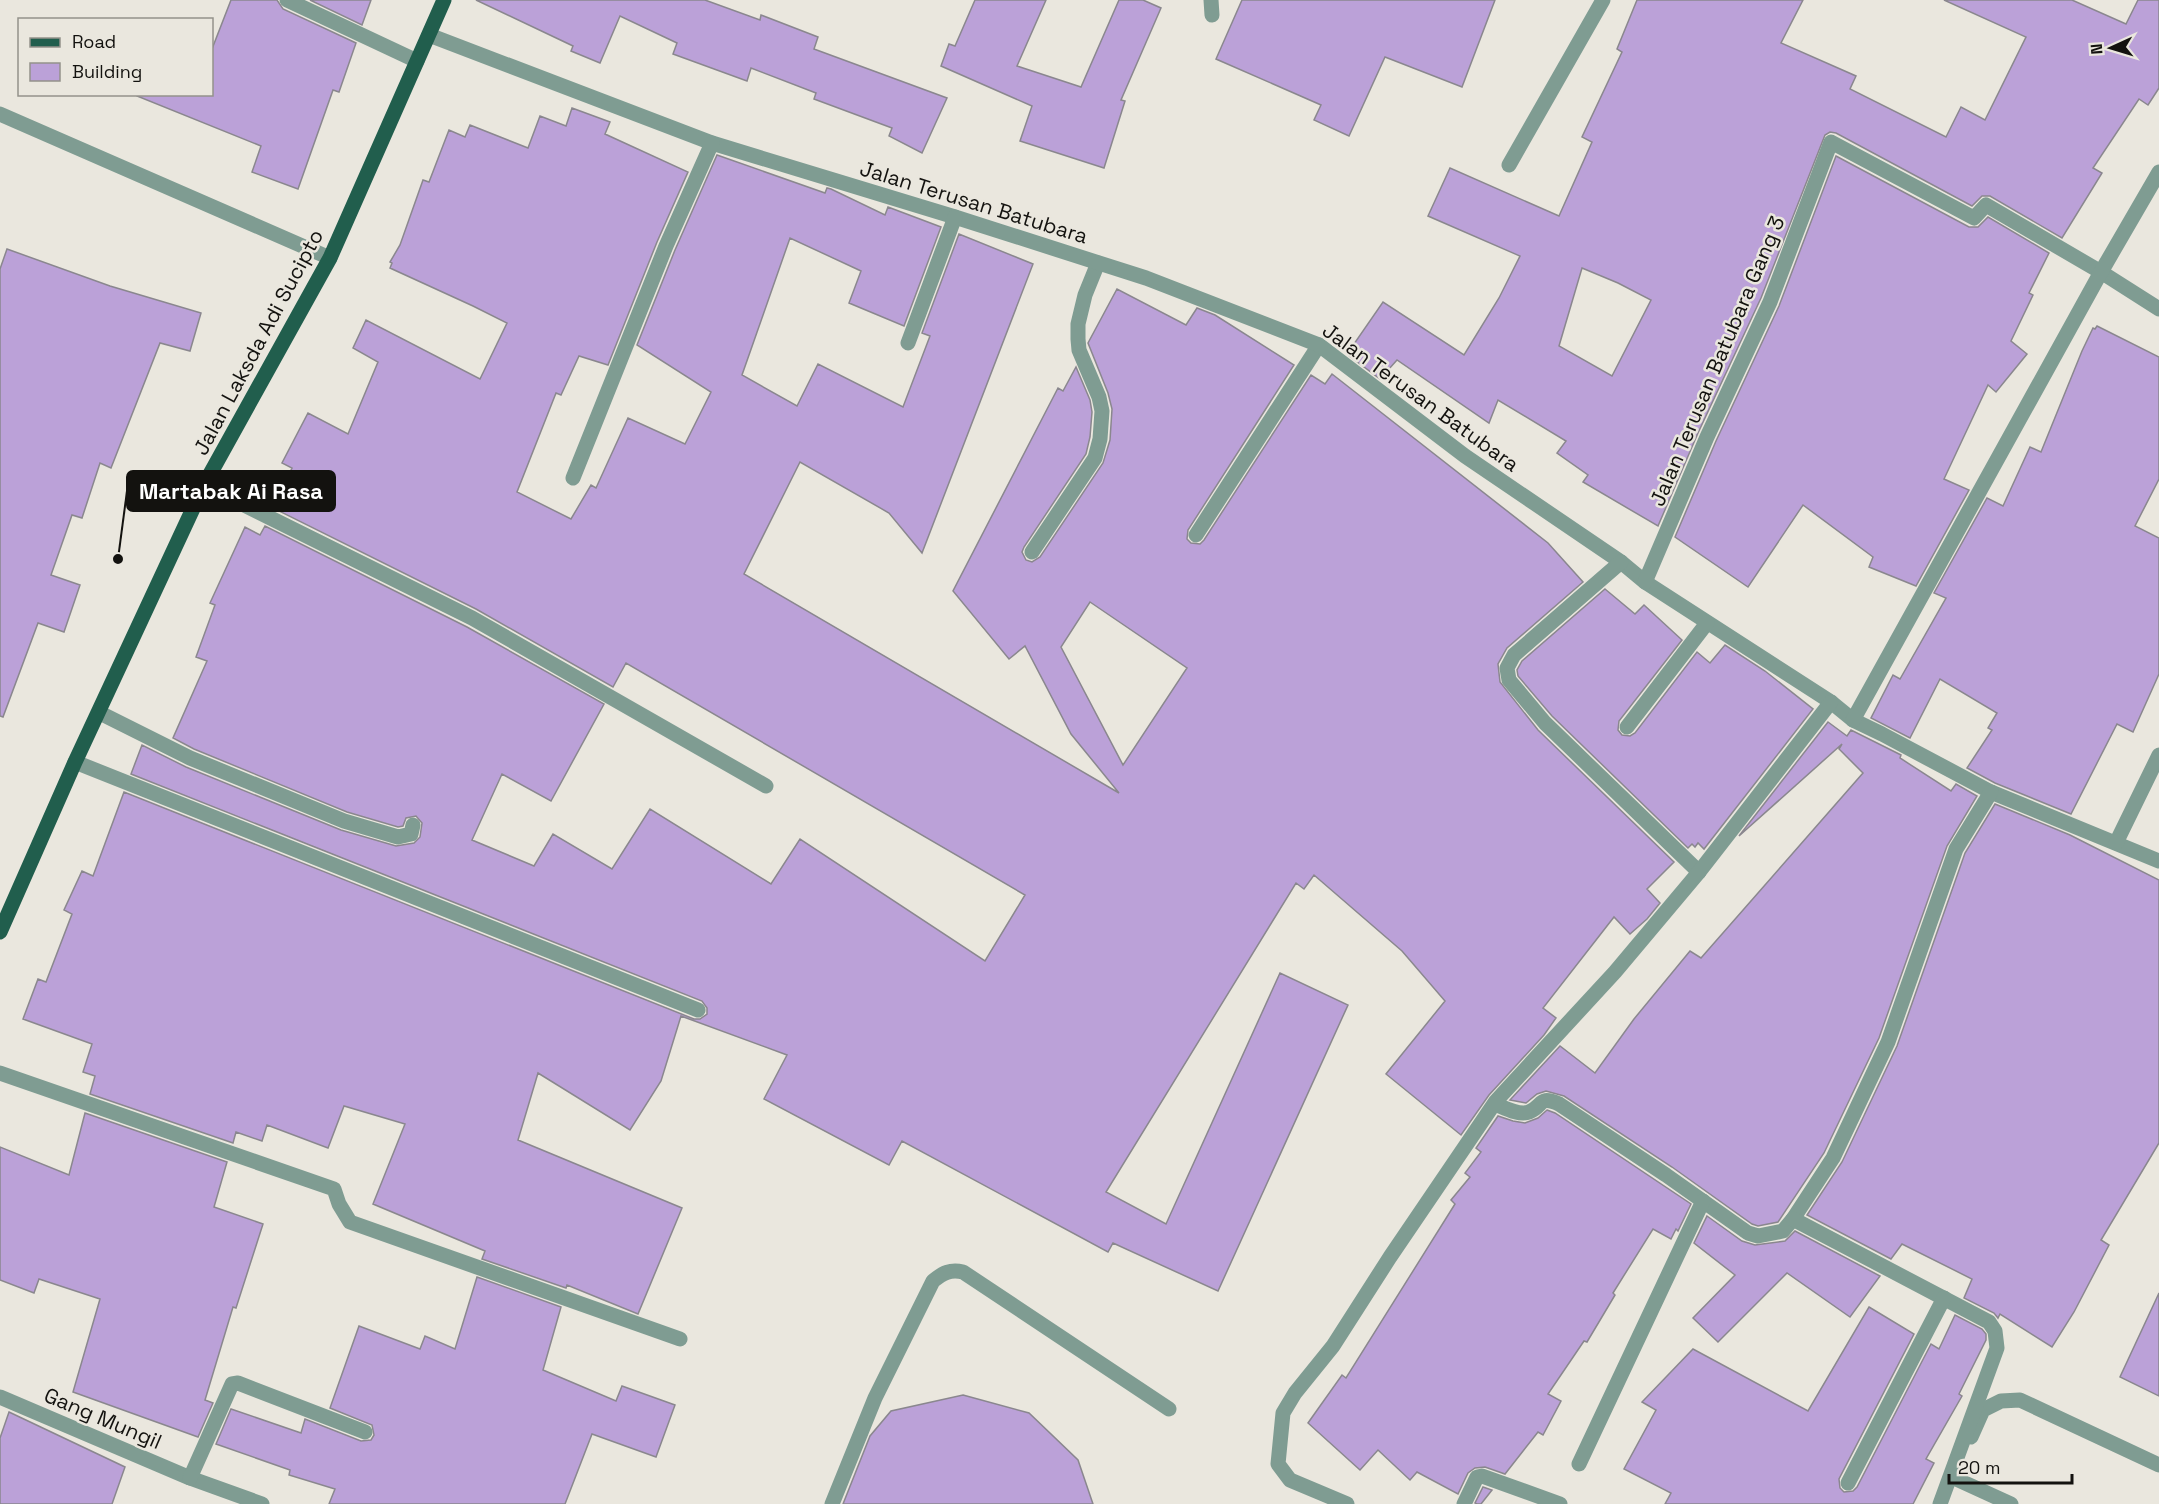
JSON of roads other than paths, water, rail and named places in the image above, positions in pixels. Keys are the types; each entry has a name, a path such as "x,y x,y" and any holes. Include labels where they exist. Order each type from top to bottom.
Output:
{"main road":[{"name":"Jalan Laksda Adi Sucipto","path":"0,932 75,762 204,485 330,258 444,0"}],"street":[{"path":"288,0 417,61"},
{"path":"1509,165 1603,0"},
{"name":"Jalan Terusan Batubara","path":"429,34 712,143 955,216 1146,278 1319,345 1465,456 1621,562 1645,582 1831,702 1852,720 1991,792 2159,861"},
{"path":"0,114 330,258"},
{"name":"Jalan Terusan Batubara Gang 3","path":"1645,582 1707,437 1770,302 1831,142 1974,218 1986,205 2101,272 2159,309"},
{"path":"573,478 666,246 712,143"},
{"path":"1852,720 2159,172"},
{"path":"908,343 955,216"},
{"path":"1032,552 1095,458 1100,439 1102,411 1099,397 1079,350 1078,339 1078,324 1085,295 1098,263"},
{"path":"1196,535 1319,345"},
{"path":"204,485 472,618 766,786"},
{"path":"1621,562 1514,655 1507,668 1509,680 1545,723 1699,872"},
{"path":"1627,727 1707,623"},
{"path":"1347,1504 1290,1480 1278,1464 1283,1413 1295,1393 1332,1346 1495,1104 1615,972 1699,872 1831,702"},
{"path":"104,715 190,758 345,821 398,837 411,834 413,825"},
{"path":"2116,843 2159,754"},
{"path":"75,762 698,1010"},
{"path":"1495,1104 1521,1113 1529,1113 1542,1101 1549,1100 1559,1104 1748,1233 1758,1236 1783,1231 1833,1158 1888,1042 1956,849 1991,792"},
{"path":"0,1073 334,1189 339,1204 350,1222 680,1339"},
{"path":"1579,1464 1703,1201"},
{"path":"1793,1219 1989,1322 1995,1331 1997,1348 1940,1504"},
{"path":"832,1504 875,1398 933,1281 944,1272 956,1270 963,1272 1169,1409"},
{"path":"1848,1483 1944,1298"},
{"path":"190,1478 232,1384 238,1383 365,1432"},
{"name":"Gang Mungil","path":"0,1397 190,1478 262,1504"},
{"path":"1946,1504 1953,1478 1983,1410 2001,1401 2020,1400 2159,1465"},
{"path":"1464,1504 1477,1477 1482,1476 1560,1504"},
{"path":"1953,1478 2011,1504"}],"place":[{"name":"Martabak Ai Rasa","path":"118,559"}]}
